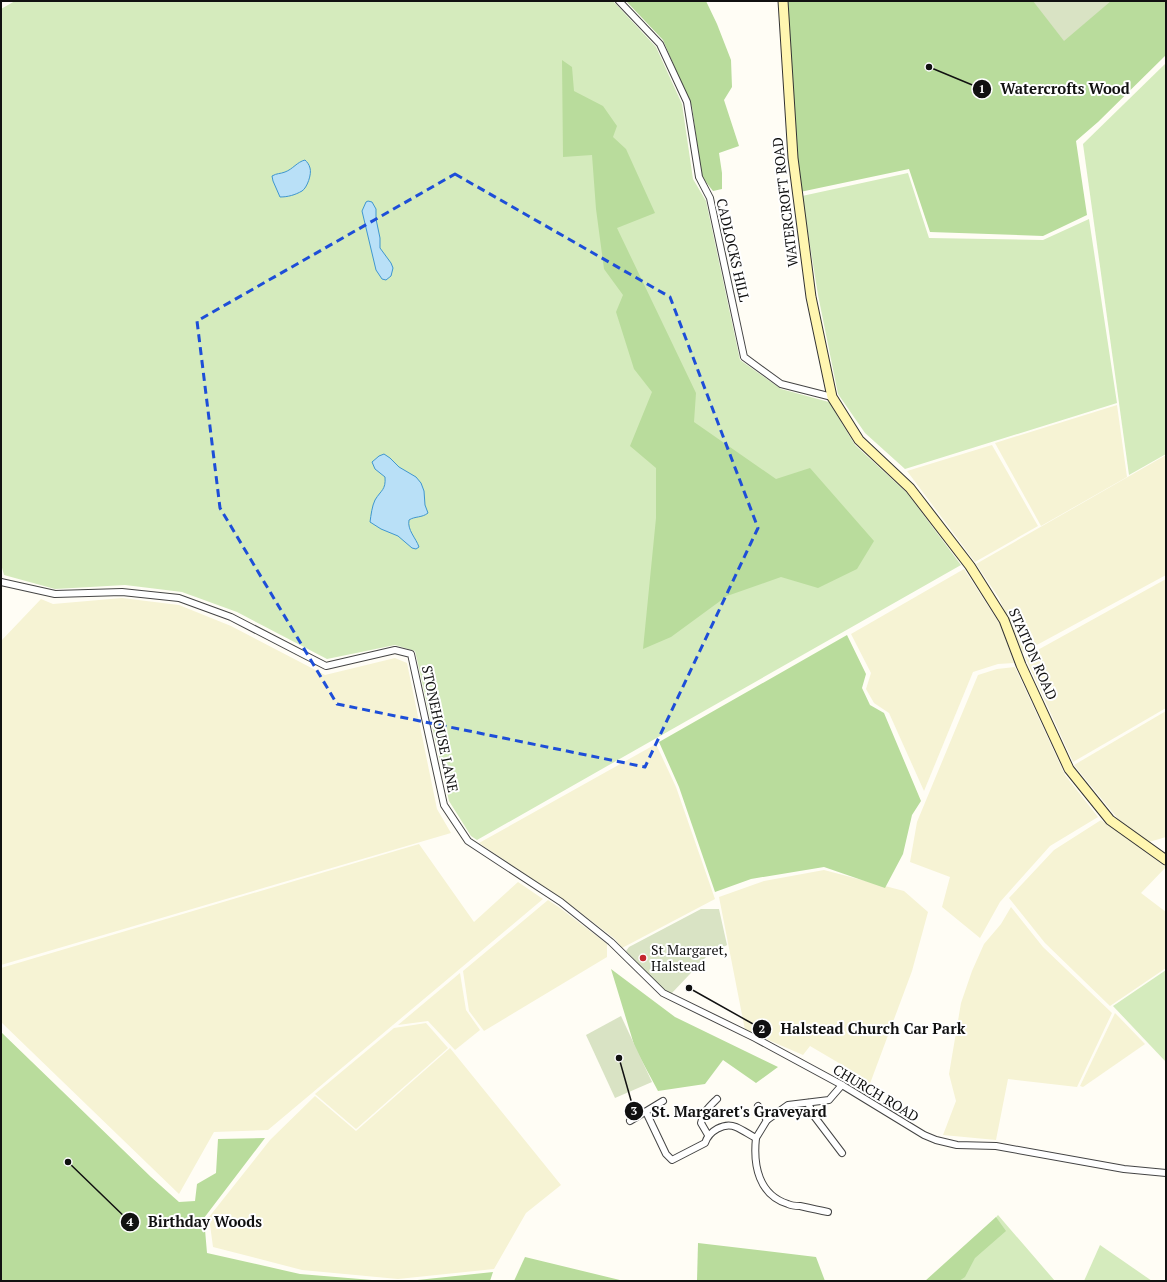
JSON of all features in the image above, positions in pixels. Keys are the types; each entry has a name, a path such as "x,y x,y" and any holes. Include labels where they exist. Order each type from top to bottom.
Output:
{"street":[{"name":"CADLOCKS HILL","path":"619,1 660,44 687,102 698,177 710,198 744,357 782,384 832,397"},
{"name":"WATERCROFT ROAD","path":"783,1 792,158 811,297 832,397"},
{"name":"STATION ROAD","path":"832,397 859,440 910,488 970,566 1004,620 1022,666 1069,769 1110,820 1166,860"},
{"name":"STONEHOUSE LANE","path":"1,582 56,594 122,592 179,598 231,617 326,666 395,650 411,654 444,805 468,841 561,902 611,942"},
{"name":"CHURCH ROAD","path":"611,942 663,993 755,1038 842,1085 924,1135 936,1140 956,1145 996,1146 1124,1169 1166,1173"},
{"path":"828,1212 788,1204 770,1194 758,1176 755,1147 756,1138 767,1120 788,1105 829,1100 842,1085"},
{"path":"708,1135 701,1123 702,1116 706,1109 717,1099"},
{"path":"630,1121 663,1101"},
{"path":"808,1103 814,1116 842,1153"},
{"path":"758,1106 767,1120"},
{"path":"646,1112 666,1154 672,1160 705,1143 708,1135 715,1130 726,1126 735,1126 756,1138"}],"highlighted area":[{"path":"455,174 670,297 758,528 645,767 337,704 220,508 197,321"}],"shaded area":[{"path":"1117,405 1127,477 1041,526 995,443"},
{"path":"992,445 1038,526 975,562 907,471"},
{"path":"1166,455 1166,575 1022,653 999,598 976,564"},
{"path":"964,569 1001,626 1014,663 998,664 973,672 924,791 889,713 874,703 866,689 871,673 851,634"},
{"path":"1166,579 1166,708 1073,762 1025,657"},
{"path":"122,598 179,605 231,626 325,675 395,658 407,663 437,809 451,833 1,965 1,641 41,599 53,604"},
{"path":"1015,667 1065,775 1098,817 1050,846 1000,902 980,938 942,907 950,877 910,862 917,822 978,675 997,669"},
{"path":"1166,711 1166,837 1149,842 1118,819 1074,765"},
{"path":"656,744 676,787 715,899 622,948 615,939 564,900 479,843"},
{"path":"1101,820 1166,867 1141,893 1166,912 1166,968 1110,1006 1045,943 1009,898 1054,850"},
{"path":"419,844 474,922 518,882 543,899 268,1130 214,1132 179,1194 1,1022 1,968"},
{"path":"824,870 904,891 928,912 912,971 865,1097 855,1089 861,1076 810,1046 803,1055 745,1030 719,897 764,881"},
{"path":"548,900 607,944 607,957 484,1031 469,1011 463,971"},
{"path":"1011,907 1043,947 1112,1013 1077,1087 1008,1079 996,1140 943,1135 956,1101 949,1074 961,1003 972,971 984,944 1001,924"},
{"path":"460,973 466,1010 480,1030 455,1050 428,1021 398,1025"},
{"path":"1115,1013 1145,1044 1083,1087 1080,1086"},
{"path":"426,1023 448,1048 356,1129 315,1094 394,1028"},
{"path":"450,1048 561,1185 526,1213 494,1269 398,1279 302,1270 213,1247 209,1217 270,1140 315,1096 356,1131"}],"green space":[{"path":"15,1 613,1 656,47 682,104 693,179 706,201 740,360 781,389 829,402 855,445 907,493 961,565 477,840 471,836 449,801 415,651 395,645 327,659 237,612 182,592 125,585 55,589 4,575 1,564 1,9"},
{"path":"626,1 706,1 731,60 732,87 724,100 739,146 719,153 722,173 722,189 713,191 702,177 692,107 663,40"},
{"path":"788,1 1166,1 1166,55 1098,122 1076,141 1087,215 1043,236 930,232 909,169 800,192 789,59"},
{"path":"1033,1 1111,1 1064,41"},
{"path":"562,60 572,67 574,91 603,106 617,126 613,137 626,149 655,213 617,228 696,393 694,422 776,479 810,468 874,541 857,569 818,588 781,577 727,596 671,637 643,649 656,518 656,468 630,446 652,392 634,369 616,312 623,295 604,269 596,209 592,155 563,157"},
{"path":"1166,63 1166,454 1129,475 1083,144"},
{"path":"908,173 929,238 1043,240 1089,219 1117,403 905,469 865,433 838,394 818,295 802,196"},
{"path":"847,635 866,674 862,688 870,705 884,713 921,801 912,815 903,854 885,888 824,867 751,879 715,892 679,787 659,742"},
{"path":"701,909 719,909 727,945 706,957 671,994 663,990 626,951 629,947"},
{"path":"611,969 675,1017 778,1067 756,1083 723,1060 705,1084 658,1091 635,1048"},
{"path":"1166,970 1166,1062 1113,1006"},
{"path":"621,1016 652,1082 615,1098 586,1035"},
{"path":"1,1032 151,1177 179,1202 195,1201 197,1184 216,1173 218,1139 265,1138 204,1218 207,1253 300,1274 384,1281 1,1281"},
{"path":"998,1215 1055,1281 935,1281 951,1269"},
{"path":"996,1217 1006,1231 975,1258 965,1277 959,1281 925,1281"},
{"path":"698,1243 816,1257 825,1281 697,1281"},
{"path":"1100,1245 1152,1281 1084,1281"},
{"path":"525,1257 624,1281 514,1281"},
{"path":"493,1272 490,1281 408,1281"}],"water":[{"path":"305,160 309,165 310,171 310,177 306,187 297,194 280,197 272,176 288,171"},
{"path":"366,202 372,202 376,209 380,248 393,268 391,276 386,280 382,279 376,270 362,211"},
{"path":"384,454 399,467 416,477 421,483 424,491 425,505 428,513 409,520 410,531 419,547 416,549 412,548 398,536 381,529 370,522 374,502 384,487 385,481 385,477 375,469 372,462"}],"place":[{"name":"Watercrofts Wood","path":"929,67"},
{"name":"St Margaret, Halstead","path":"643,958"},
{"name":"Halstead Church Car Park","path":"689,988"},
{"name":"St. Margaret's Graveyard","path":"619,1058"},
{"name":"Birthday Woods","path":"68,1162"}]}
